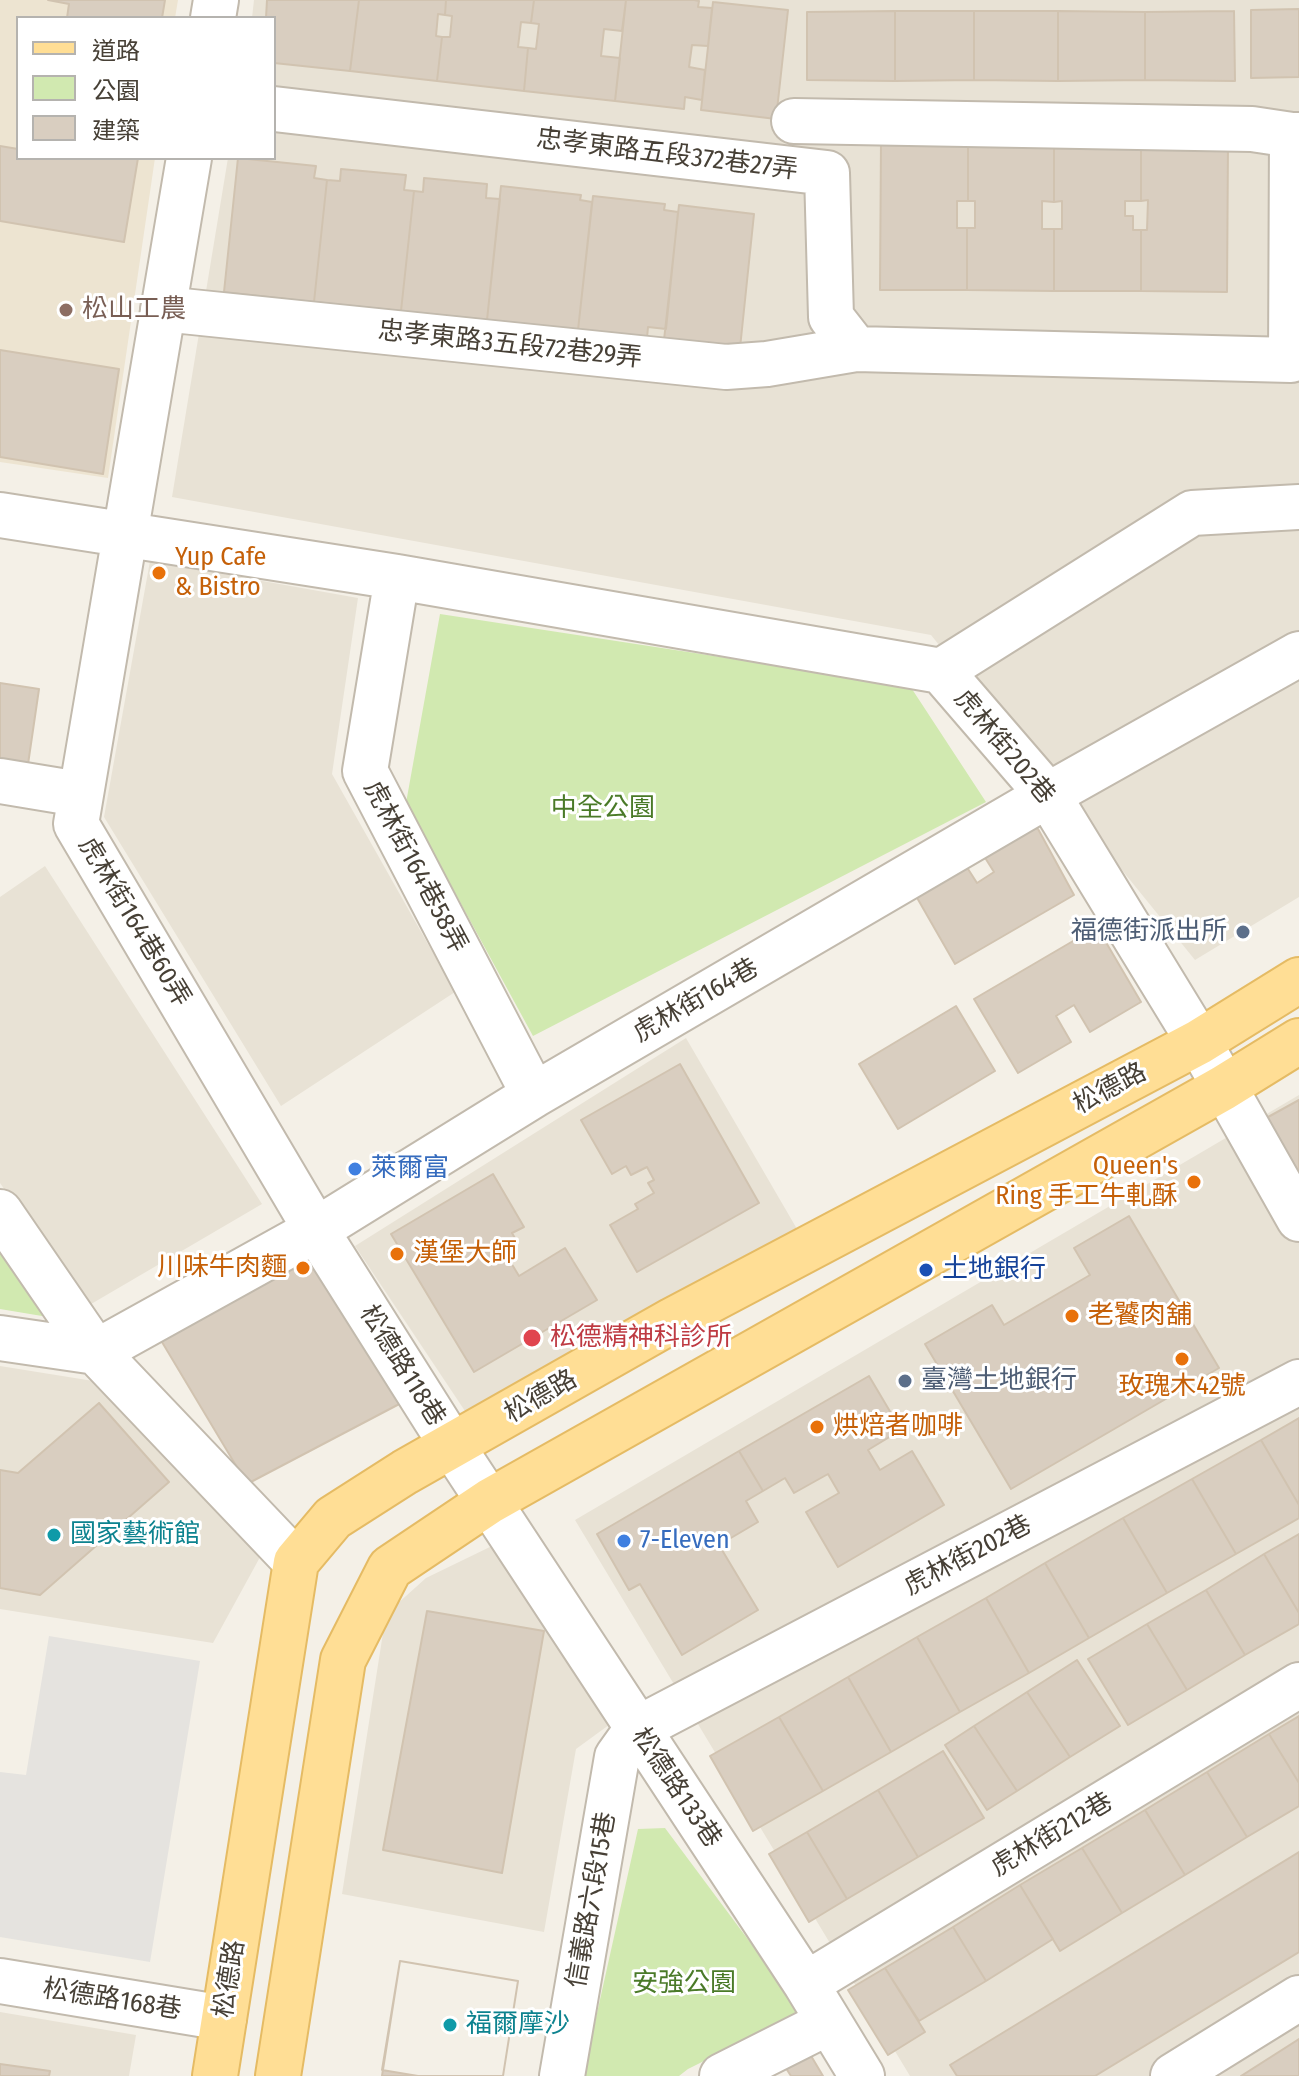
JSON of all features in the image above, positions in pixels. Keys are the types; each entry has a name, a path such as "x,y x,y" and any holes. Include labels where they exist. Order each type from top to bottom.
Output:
{"main road":[{"name":"松德路","path":"215,2076 296,1562 333,1518 405,1472 673,1320 1199,1042 1299,980"},
{"name":"松德路","path":"278,2076 343,1660 390,1568 490,1501 1223,1088 1299,1041"}],"street":[{"name":"忠孝東路五段372巷27弄","path":"276,109 827,173 831,317 856,349"},
{"path":"827,173 809,121 1252,129 1295,135 1295,360 856,349"},
{"name":"虎林街164巷60弄","path":"189,160 76,824 316,1230"},
{"name":"忠孝東路3五段72巷29弄","path":"163,309 726,367 767,364 856,349"},
{"name":"虎林街202巷","path":"1223,1088 1199,1042 1048,795 941,671 1192,513 1299,507"},
{"path":"0,515 397,577 941,671"},
{"name":"虎林街164巷58弄","path":"397,577 365,771 534,1095"},
{"name":"虎林街164巷","path":"96,1352 316,1230 534,1095 1048,795 1299,654"},
{"path":"0,781 79,794"},
{"path":"1223,1088 1299,1219"},
{"path":"0,1212 96,1352 296,1562"},
{"name":"松德路118巷","path":"316,1230 490,1501"},
{"path":"0,1338 96,1352"},
{"name":"虎林街202巷","path":"637,1729 1299,1382"},
{"name":"松德路133巷","path":"490,1501 806,1984 862,2076"},
{"name":"虎林街212巷","path":"806,1984 1299,1685"},
{"name":"信義路六段15巷","path":"562,2076 617,1757 637,1729"},
{"name":"松德路168巷","path":"0,1981 224,2018"},
{"path":"1173,2076 1299,1998"},
{"path":"722,2076 829,2022"}],"shaded area":[{"name":"松山工農","path":"0,0 178,0 175,16 16,16 16,160 155,160 108,478 0,462"},
{"path":"254,0 1299,0 1299,897 1195,960 931,635 172,497 228,160 276,160 276,16 252,16"},
{"path":"150,561 358,598 332,774 455,992 281,1106 104,817"},
{"path":"45,866 262,1204 86,1307 0,1183 0,897"},
{"path":"686,1038 797,1229 465,1411 355,1246"},
{"path":"1299,1095 1299,2076 910,2076 575,1520"},
{"name":"國家藝術館","path":"0,1366 112,1384 265,1548 213,1643 0,1609"},
{"path":"494,1545 613,1722 576,1749 544,1932 342,1894 386,1614 426,1578"},
{"path":"49,1636 200,1661 150,1962 0,1937 0,1772 26,1775"},
{"path":"0,2012 136,2035 129,2076 0,2076"}],"green space":[{"name":"中全公園","path":"440,614 910,686 986,802 533,1036 406,803"},
{"path":"0,1239 54,1318 0,1309"},
{"name":"安強公園","path":"665,1828 802,2012 679,2076 583,2076 638,1829"}],"building":[{"path":"48,0 165,0 162,16 67,16 69,4"},
{"path":"267,0 359,0 350,71 276,63 276,16 266,16"},
{"path":"359,0 446,0 445,15 438,14 436,36 442,37 437,81 350,71"},
{"path":"446,0 534,0 531,23 521,22 518,47 528,48 524,91 437,81 442,37 450,37 452,16 445,15"},
{"path":"534,0 626,0 622,31 604,29 601,56 620,58 615,101 524,91 528,48 536,49 539,24 531,23"},
{"path":"626,0 694,0 699,1 698,7 712,8 708,46 692,45 689,67 705,70 702,100 685,97 684,109 615,101"},
{"path":"713,2 788,10 776,119 701,110"},
{"path":"1299,9 1299,77 1251,78 1251,10"},
{"path":"895,11 895,81 807,80 807,12"},
{"path":"895,11 974,11 974,80 895,81"},
{"path":"974,11 1058,11 1058,81 974,80"},
{"path":"1058,11 1145,12 1145,80 1058,81"},
{"path":"1234,11 1235,81 1145,80 1145,12"},
{"path":"881,141 968,141 968,201 957,201 957,228 967,228 967,290 880,290"},
{"path":"968,141 1054,142 1054,202 1042,201 1042,229 1054,229 1054,291 967,290 967,228 975,228 975,201 968,201"},
{"path":"1054,142 1141,142 1141,201 1125,201 1125,216 1133,216 1133,230 1141,230 1141,291 1054,291 1054,229 1062,229 1062,201 1054,202"},
{"path":"1141,142 1228,142 1227,292 1141,291 1141,230 1147,230 1148,200 1141,201"},
{"path":"0,146 16,149 16,160 138,160 124,242 0,221"},
{"path":"238,160 316,166 314,178 327,180 314,302 224,292"},
{"path":"341,169 406,175 404,190 414,191 401,311 314,302 327,180 340,181"},
{"path":"424,178 487,184 486,198 500,199 487,320 401,311 414,191 423,192"},
{"path":"501,186 581,195 580,200 592,202 578,330 487,320"},
{"path":"593,196 665,204 664,210 678,212 666,329 648,327 647,338 578,330"},
{"path":"679,205 754,214 740,348 664,340"},
{"path":"0,350 119,369 103,474 0,457"},
{"path":"0,683 39,689 27,771 0,767"},
{"path":"1015,824 1038,829 1074,895 955,964 912,889 961,858 977,883 994,872 979,848"},
{"path":"1097,927 1141,1002 1090,1032 1074,1005 1056,1016 1071,1042 1018,1073 974,999"},
{"path":"956,1006 995,1071 898,1129 859,1064"},
{"path":"680,1064 759,1203 637,1272 610,1225 638,1209 635,1204 654,1193 648,1183 654,1180 647,1167 631,1175 626,1166 612,1174 581,1120"},
{"path":"1299,1100 1299,1186 1259,1122"},
{"path":"493,1174 524,1227 512,1233 516,1240 502,1248 519,1276 565,1248 597,1300 474,1372 391,1234"},
{"path":"1129,1216 1219,1368 1011,1489 925,1344 992,1305 1004,1325 1090,1275 1074,1248"},
{"path":"303,1243 405,1401 247,1484 153,1327"},
{"path":"869,1376 901,1430 868,1450 880,1470 912,1451 944,1505 838,1567 806,1512 839,1493 828,1474 794,1493 785,1478 763,1491 739,1451"},
{"name":"國家藝術館","path":"99,1403 169,1482 40,1595 0,1588 0,1470 18,1473"},
{"path":"1299,1418 1299,1505 1261,1440"},
{"path":"1261,1440 1299,1505 1299,1518 1236,1554 1192,1479"},
{"path":"739,1451 763,1491 746,1501 758,1522 719,1545 758,1610 682,1655 640,1584 629,1590 597,1534"},
{"path":"1192,1479 1236,1554 1167,1593 1123,1518"},
{"path":"1123,1518 1167,1593 1089,1638 1045,1563"},
{"path":"1299,1534 1299,1613 1264,1554"},
{"path":"1264,1554 1299,1613 1299,1624 1245,1655 1206,1590"},
{"path":"1045,1563 1089,1638 1029,1673 986,1598"},
{"path":"1206,1590 1245,1655 1187,1690 1147,1624"},
{"path":"986,1598 1029,1673 960,1712 917,1637"},
{"path":"427,1611 544,1631 502,1873 383,1850"},
{"path":"1147,1624 1187,1690 1128,1725 1088,1659"},
{"path":"917,1637 960,1712 891,1752 848,1677"},
{"path":"1077,1660 1120,1726 1070,1757 1027,1692"},
{"path":"848,1677 891,1752 823,1791 779,1717"},
{"path":"1027,1692 1070,1757 1017,1791 974,1726"},
{"path":"1299,1716 1299,1783 1269,1734"},
{"path":"779,1717 823,1791 753,1831 710,1756"},
{"path":"974,1726 1017,1791 987,1810 945,1745"},
{"path":"1269,1734 1299,1783 1299,1806 1247,1837 1207,1772"},
{"path":"943,1751 984,1818 918,1857 878,1790"},
{"path":"1207,1772 1247,1837 1185,1875 1145,1810"},
{"path":"878,1790 918,1857 847,1899 807,1832"},
{"path":"1145,1810 1185,1875 1122,1913 1082,1848"},
{"path":"807,1832 847,1899 809,1922 769,1854"},
{"path":"1082,1848 1122,1913 1060,1951 1020,1885"},
{"path":"1299,1852 1299,1952 1095,2076 957,2076 950,2065"},
{"path":"1020,1885 1053,1939 986,1981 953,1927"},
{"path":"953,1927 986,1981 919,2021 885,1968"},
{"name":"福爾摩沙","path":"400,1961 518,1981 503,2076 418,2076 382,2070"},
{"name":"福爾摩沙","path":"400,1961 518,1981 503,2076 382,2076"},
{"path":"885,1968 925,2032 888,2055 848,1990"},
{"path":"801,2039 823,2076 791,2076 777,2054"},
{"path":"1299,2039 1299,2076 1241,2076"},
{"path":"0,2064 50,2071 49,2076 0,2076"}],"place":[{"name":"松山工農","path":"66,310"},
{"name":"Yup Cafe & Bistro","path":"159,573"},
{"name":"福德街派出所","path":"1243,932"},
{"name":"萊爾富","path":"355,1169"},
{"name":"Queen's Ring 手工牛軋酥","path":"1194,1182"},
{"name":"漢堡大師","path":"397,1254"},
{"name":"川味牛肉麵","path":"303,1268"},
{"name":"土地銀行","path":"926,1270"},
{"name":"老饕肉舖","path":"1072,1316"},
{"name":"松德精神科診所","path":"532,1338"},
{"name":"玫瑰木42號","path":"1182,1359"},
{"name":"臺灣土地銀行","path":"905,1381"},
{"name":"烘焙者咖啡","path":"817,1427"},
{"name":"國家藝術館","path":"54,1535"},
{"name":"7-Eleven","path":"624,1541"},
{"name":"福爾摩沙","path":"450,2025"}]}
